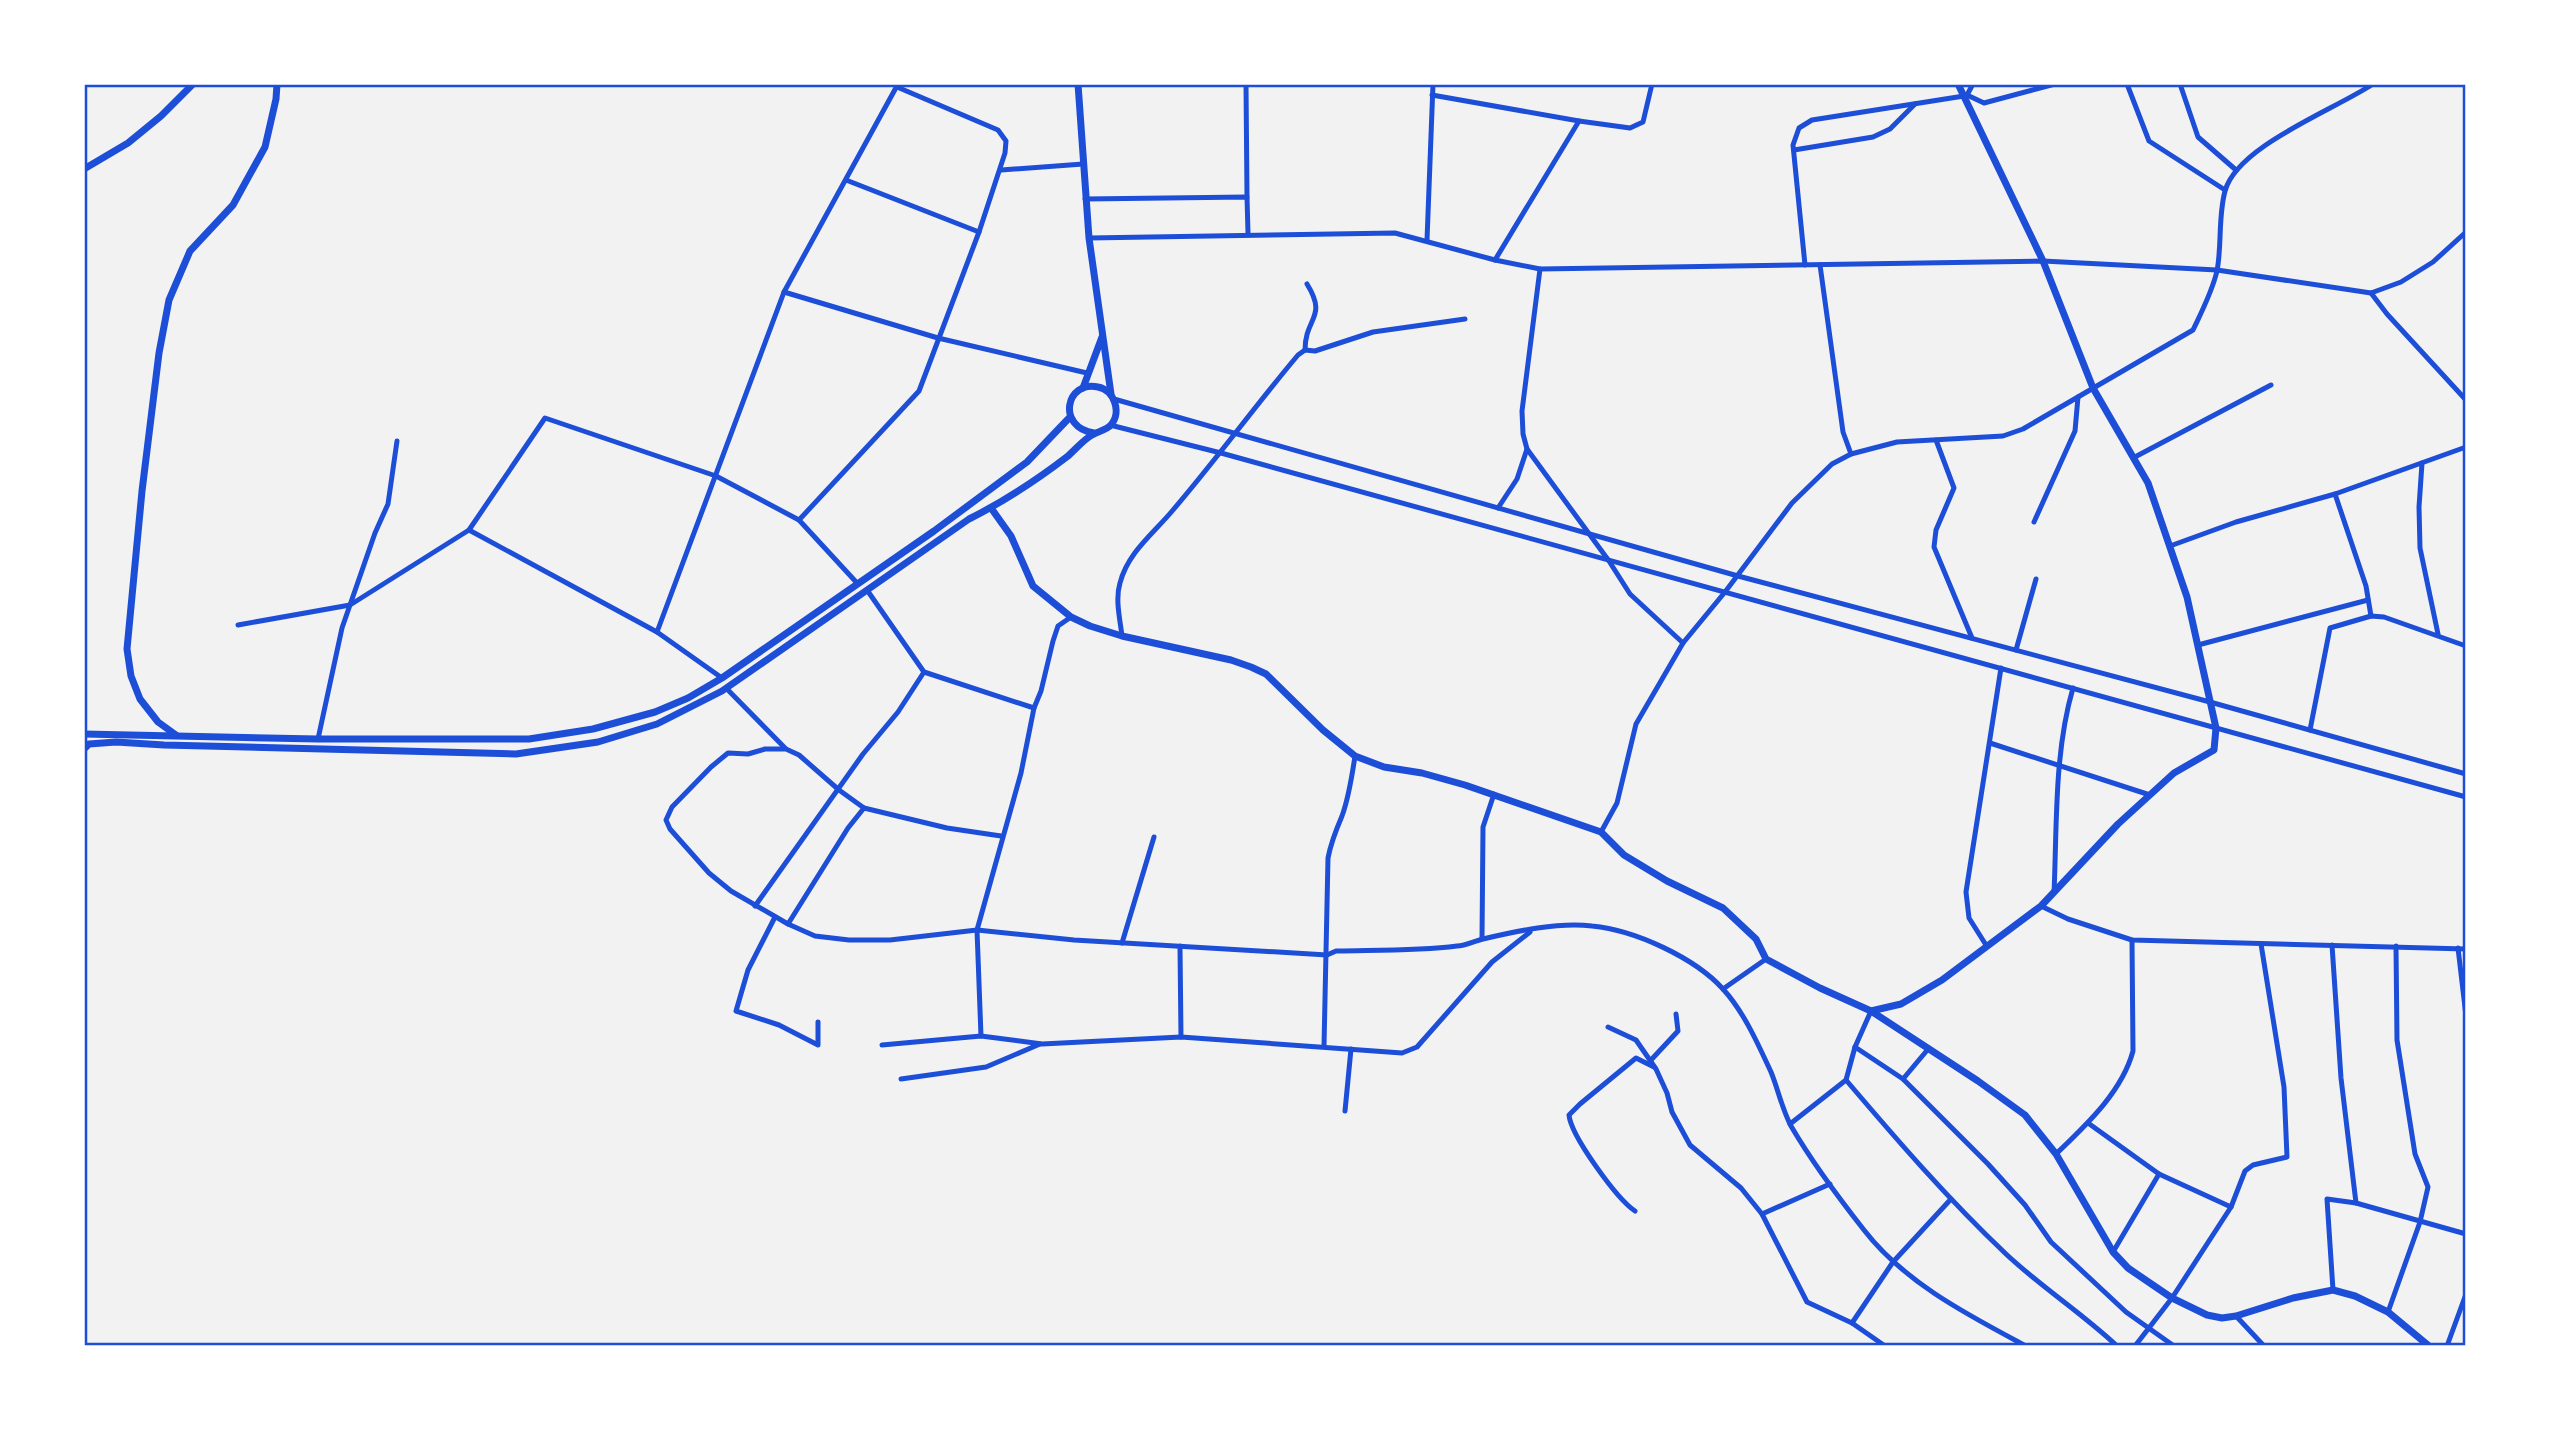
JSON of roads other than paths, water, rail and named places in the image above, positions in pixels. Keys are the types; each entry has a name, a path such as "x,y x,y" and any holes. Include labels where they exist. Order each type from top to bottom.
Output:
{"street":[{"path":"84,169 128,143 161,116 193,84"},
{"path":"176,735 159,722 140,699 131,676 127,649 159,353 169,300 190,251 233,205 265,147 277,84"},
{"path":"84,749 89,744 116,742 164,746 516,754 598,742 657,724 726,688 969,519 991,508 1068,456 1094,433 1110,425 1116,413 1089,238 1078,84"},
{"path":"1246,84 1248,233"},
{"path":"1427,240 1433,84"},
{"path":"1433,95 1630,128 1643,122 1652,84"},
{"path":"1871,1010 1901,1004 1942,980 2041,906 2118,824 2174,773 2214,750 2216,728 2187,597 2148,483 2092,388 2043,261 1958,84"},
{"path":"1966,96 1973,84"},
{"path":"1805,265 1794,150 1796,132 1807,121 1966,96 1984,103 2055,84"},
{"path":"2127,84 2149,141 2225,190"},
{"path":"2180,84 2198,137 2236,170"},
{"path":"1601,832 1617,803 1636,724 1683,643 1726,592 1792,503 1832,464 1851,454 1896,442 2003,436 2023,429 2193,330 2207,303 2217,271 2225,190 2236,170 2263,147 2373,84"},
{"path":"657,632 784,292 898,86 998,130 1006,141 1001,170 919,391 799,520"},
{"path":"1794,150 1873,138 1890,129 1915,104"},
{"path":"1494,260 1579,121"},
{"path":"1001,170 1083,164"},
{"path":"846,180 979,232"},
{"path":"1085,199 1247,197"},
{"path":"1089,238 1248,233 1395,233 1494,260 1540,269 2043,261 2217,271 2371,293 2401,282 2433,262 2466,232"},
{"path":"1819,265 1843,432 1851,454"},
{"path":"1540,269 1522,411 1527,449 1630,594 1683,643"},
{"path":"1122,636 1117,594 1126,565 1305,350 1305,339 1318,307 1307,284"},
{"path":"784,292 938,338 1087,373"},
{"path":"2371,293 2466,400"},
{"path":"1305,350 1315,351 1373,332 1465,319"},
{"path":"1083,388 1102,336"},
{"path":"2133,457 2272,385"},
{"path":"1094,433 1084,432 1076,426 1070,417 1070,404 1077,392 1083,388 1097,386 1112,397 1589,534 2466,774"},
{"path":"2034,522 2075,431 2078,397"},
{"path":"84,734 318,739 529,739 593,729 655,712 688,698 722,678 934,531 1027,462 1070,417"},
{"path":"238,625 350,605 469,530 545,418 716,475 799,520 858,583"},
{"path":"1110,425 1221,453 2466,797"},
{"path":"1936,440 1954,488 1936,530 1934,547 1972,638"},
{"path":"318,739 342,628 375,533 388,504 397,441"},
{"path":"2170,546 2236,522 2335,494 2466,447"},
{"path":"1498,508 1517,479 1527,449"},
{"path":"2422,463 2420,548 2438,634"},
{"path":"2335,494 2346,522 2371,616"},
{"path":"991,508 1011,536 1032,586 1071,617 1122,636 1231,660 1266,674 1323,730 1355,756 1494,794 1601,832 1624,855 1667,881 1723,908 1756,939 1766,959 1820,988 1871,1010 2025,1115 2056,1154 2113,1252 2128,1268 2172,1298 2207,1315 2222,1318 2292,1298 2333,1290 2356,1296 2388,1312 2429,1346"},
{"path":"469,530 657,632 722,678"},
{"path":"2016,650 2036,579"},
{"path":"867,590 924,673 1034,708"},
{"path":"2198,645 2368,600"},
{"path":"2310,730 2330,628 2371,616 2384,617 2466,646"},
{"path":"981,1036 977,930 1058,626 1071,617"},
{"path":"1986,945 1969,918 1966,892 2001,668"},
{"path":"755,906 924,673"},
{"path":"726,688 786,749 799,755 864,808 947,828 1002,836"},
{"path":"2054,893 2060,766 2073,688"},
{"path":"1990,743 2150,795"},
{"path":"786,749 728,754 711,767 666,815 670,829 709,873 755,906 815,936 849,940 890,940 977,930 1122,943 1327,955 1336,951 1460,946 1482,939 1571,925 1618,930 1660,945 1696,966 1723,989 1750,1028 1790,1124 1864,1231 1893,1262 1973,1318 2026,1346"},
{"path":"1324,1046 1328,858 1332,837 1342,816 1349,790 1355,756"},
{"path":"1482,939 1483,827 1494,794"},
{"path":"788,924 848,828 864,808"},
{"path":"1122,943 1154,838"},
{"path":"2041,906 2068,919 2132,940 2466,949"},
{"path":"775,917 748,970 736,1011 779,1025 818,1045 818,1022"},
{"path":"882,1045 981,1036 1042,1044 1181,1037 1402,1053 1417,1047 1492,962 1533,930"},
{"path":"2056,1154 2088,1123 2124,1074 2133,1051 2132,940"},
{"path":"2135,1346 2172,1298 2231,1208 2245,1171 2253,1165 2287,1157 2284,1087 2261,944"},
{"path":"2332,945 2341,1078 2356,1203"},
{"path":"1180,946 1181,1037"},
{"path":"2388,1312 2420,1222 2428,1187 2415,1154 2397,1040 2396,946"},
{"path":"2458,948 2466,1016"},
{"path":"1723,989 1766,959"},
{"path":"1790,1124 1846,1080 1855,1047 1871,1010"},
{"path":"1651,1060 1678,1031 1676,1014"},
{"path":"1608,1027 1636,1040 1651,1060 1667,1093 1672,1112 1690,1145 1741,1188 1762,1214 1807,1302 1852,1323 1885,1346"},
{"path":"901,1079 986,1067 1042,1044"},
{"path":"1855,1047 1903,1079 1988,1164 2025,1205 2051,1242 2126,1312 2174,1346"},
{"path":"1903,1079 1929,1048"},
{"path":"1345,1111 1351,1049"},
{"path":"1634,1211 1624,1204 1601,1173 1574,1133 1569,1115 1636,1058 1656,1069"},
{"path":"1846,1080 1951,1199 2045,1289 2117,1346"},
{"path":"2088,1123 2159,1174 2231,1208"},
{"path":"2113,1252 2159,1174"},
{"path":"1762,1214 1830,1184"},
{"path":"1852,1323 1893,1262 1951,1199"},
{"path":"2333,1290 2326,1199 2356,1203 2466,1234"},
{"path":"2447,1346 2466,1294"},
{"path":"2236,1316 2264,1346"}]}
